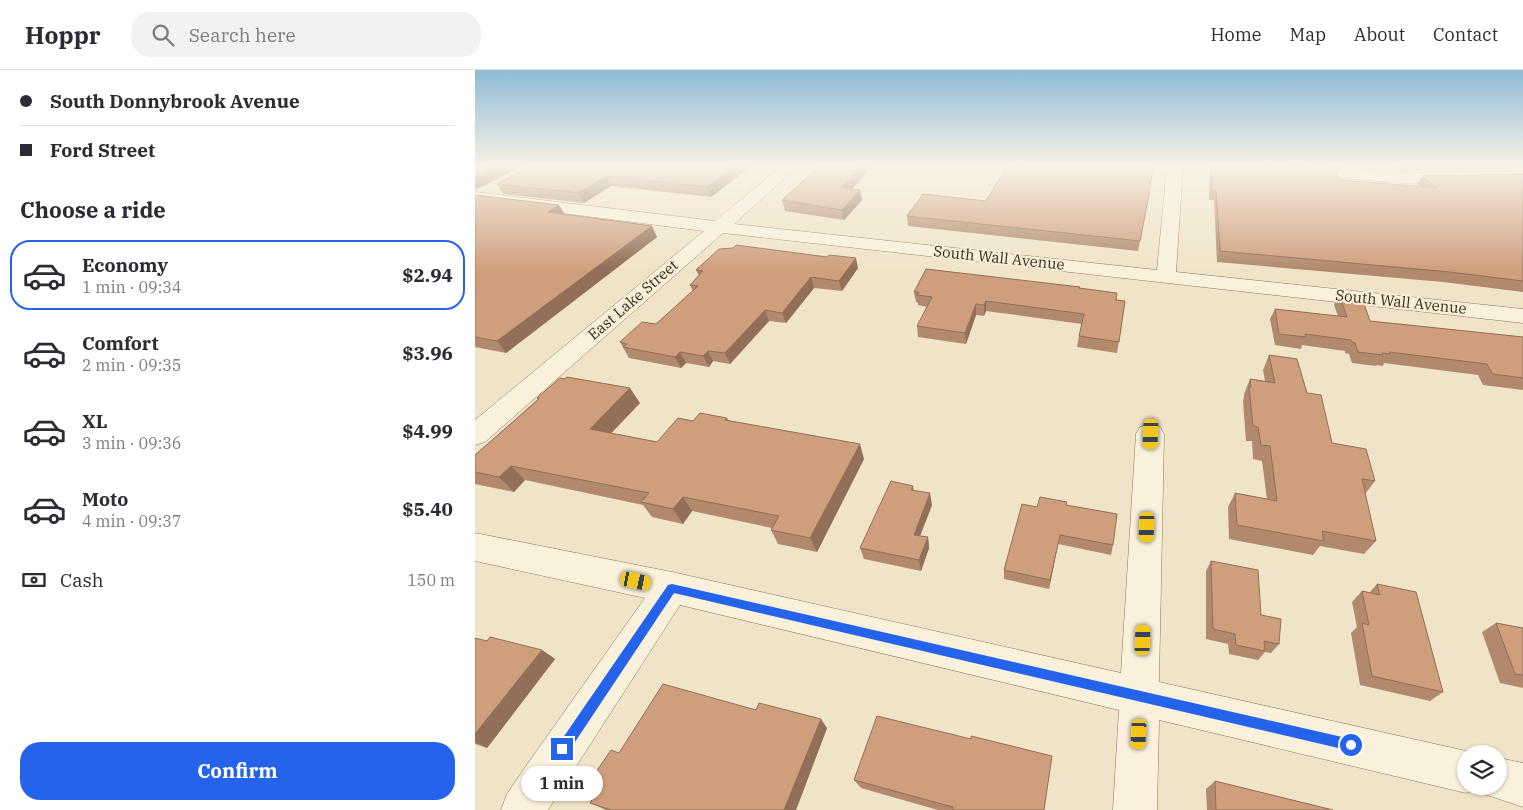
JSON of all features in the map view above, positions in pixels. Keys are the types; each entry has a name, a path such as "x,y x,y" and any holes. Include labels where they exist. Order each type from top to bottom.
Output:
{"street":[{"name":"South Wall Avenue","path":"497,201 717,227 1523,316"},
{"name":"East Lake Street","path":"475,435 749,201"},
{"path":"1166,276 1172,201"},
{"path":"1135,810 1151,434"},
{"path":"475,547 672,588 1457,770"},
{"path":"523,810 672,588"},
{"path":"1507,782 1523,785"}],"building":[{"path":"475,201 521,201 559,205 548,212 652,226 497,341 475,337"},
{"path":"785,201 851,201 842,210"},
{"path":"918,201 1148,201 1140,241 907,216"},
{"path":"1217,201 1523,201 1523,281 1450,272 1220,251"},
{"path":"736,245 827,257 829,255 856,258 839,281 811,277 782,313 765,310 725,353 708,351 703,356 680,352 675,357 623,347 627,344 620,342 642,322 656,324 698,286 690,285 703,271 696,270 719,249 733,248"},
{"path":"926,269 1117,293 1116,300 1125,301 1119,342 1079,336 1084,314 986,301 984,305 976,304 965,333 917,326 932,297 917,295 919,292 914,292"},
{"path":"1339,294 1361,295 1370,321 1523,337 1523,378 1493,374 1487,364 1389,352 1390,354 1382,353 1383,355 1358,352 1355,343 1351,340 1305,334 1306,337 1279,334 1275,309 1347,317"},
{"path":"1269,355 1297,359 1307,393 1321,395 1332,443 1366,449 1375,481 1362,479 1376,541 1322,531 1324,541 1237,525 1235,493 1277,501 1270,446 1261,445 1258,427 1253,426 1249,387 1251,387 1250,379 1275,383"},
{"path":"567,377 630,388 590,429 657,442 678,418 693,421 700,413 727,418 725,420 860,444 810,538 771,530 779,516 683,497 673,509 641,502 649,493 511,466 499,477 475,472 475,455 560,378 564,379"},
{"path":"891,481 913,486 911,490 930,493 914,535 928,537 919,560 860,548"},
{"path":"1040,497 1067,502 1066,505 1117,514 1113,545 1060,535 1050,580 1004,570 1022,504 1037,507"},
{"path":"1211,561 1258,570 1261,615 1281,619 1279,644 1264,641 1265,651 1236,645 1235,634 1213,629"},
{"path":"1377,584 1416,592 1443,692 1372,676 1362,623 1369,625 1362,591 1380,595"},
{"path":"1496,623 1523,628 1523,675 1515,674"},
{"path":"490,637 542,650 475,734 475,638 487,641"},
{"path":"663,684 756,710 759,703 821,719 784,810 611,810 590,803 601,784 590,781 611,750 619,753"},
{"path":"877,716 1052,756 1044,810 953,810 953,807 854,780"},
{"path":"1215,781 1333,810 1216,810"}],"route":[{"path":"562,749 672,588 1351,745"}]}
